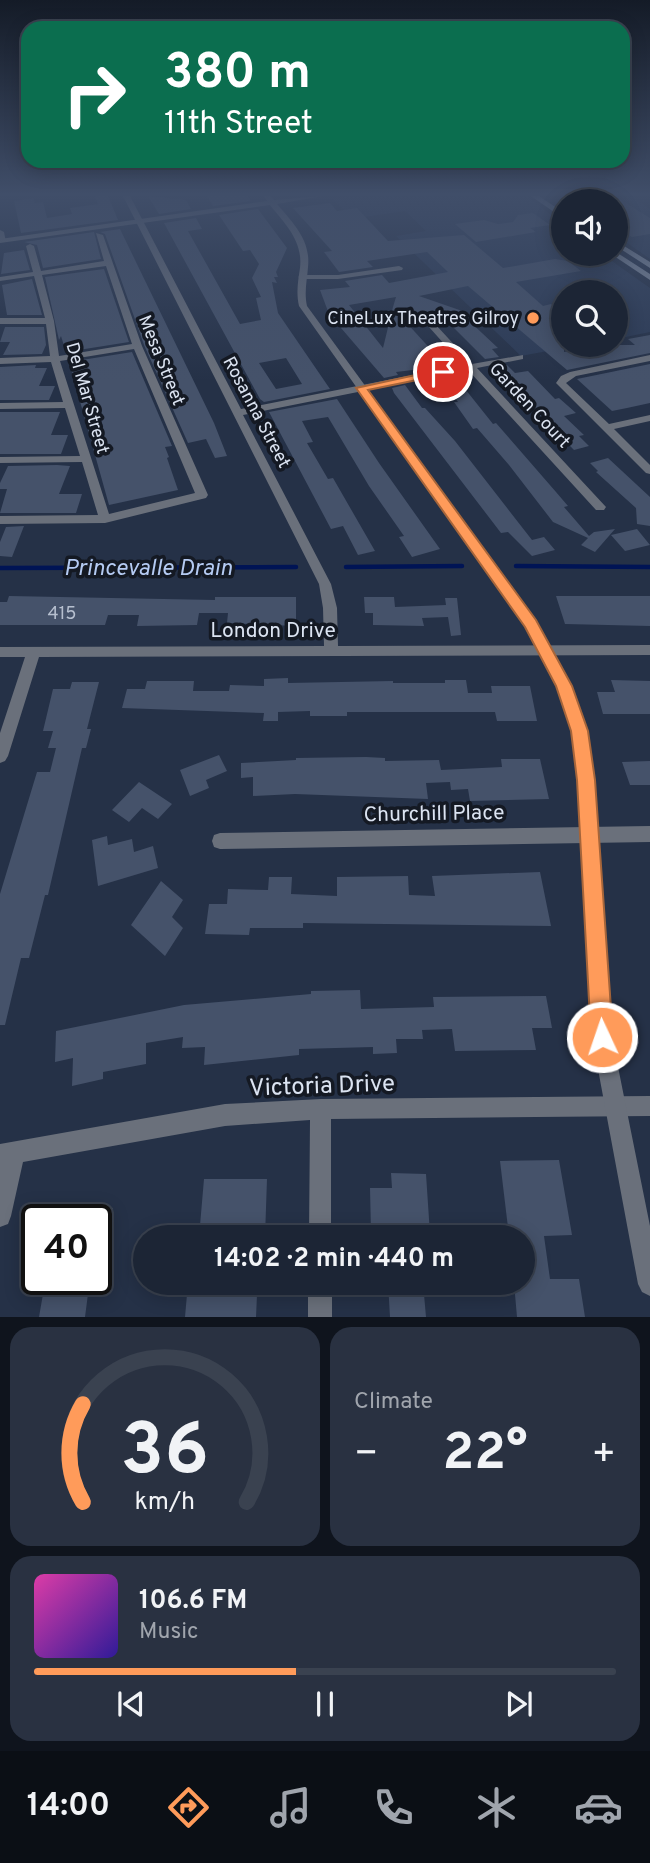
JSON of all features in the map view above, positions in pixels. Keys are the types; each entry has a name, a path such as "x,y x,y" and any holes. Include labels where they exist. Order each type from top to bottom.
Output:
{"main road":[{"path":"628,263 650,278"}],"street":[{"name":"Del Mar Street","path":"33,257 50,321 55,359 105,519"},
{"name":"Mesa Street","path":"105,519 202,495 137,346 107,257"},
{"name":"Rosanna Street","path":"157,257 325,584 330,608 331,651"},
{"path":"302,257 300,286 303,306 531,624 564,686 580,731 586,780 602,1037 650,1284"},
{"path":"0,279 109,263"},
{"path":"302,277 338,277 399,268"},
{"path":"0,321 50,321"},
{"name":"Garden Court","path":"433,327 600,507"},
{"path":"0,360 55,359 137,346"},
{"path":"238,413 520,356"},
{"path":"650,358 573,374 562,380 565,389 650,471"},
{"path":"0,406 71,405"},
{"path":"605,428 650,418"},
{"path":"0,460 88,459"},
{"path":"0,520 105,519"},
{"name":"London Drive","path":"0,652 650,650"},
{"path":"0,755 33,652"},
{"name":"Churchill Place","path":"220,841 650,834"},
{"name":"Victoria Drive","path":"7,1154 108,1133 225,1115 321,1109 650,1106"},
{"path":"320,1225 321,1109"},
{"path":"0,1216 7,1154"},
{"path":"320,1295 320,1317"}],"shaded area":[{"path":"418,257 551,257 551,266 619,266 650,288 650,332 628,337 628,280 551,280 551,350 521,356"}],"building":[{"path":"3,257 26,257 30,270 1,274"},
{"path":"40,257 101,259 43,268"},
{"path":"113,257 134,257 214,423 227,456 215,458 206,439 188,443 144,345"},
{"path":"183,257 203,257 240,324 261,320 256,298 261,297 252,278 259,264 255,257 283,257 276,272 278,277 274,277 277,283 272,282 278,313 330,389 264,402 260,399","holes":["286,358 302,384 276,389 259,363"]},
{"path":"328,257 391,257 367,261 373,267 339,272"},
{"path":"433,257 491,257 503,268 551,260 551,266 574,266 581,271 516,282 543,306 551,304 551,356 468,286 419,296 471,314 466,318 498,348 492,349 499,357 485,359 439,313 404,320 446,366 396,372 398,375 384,378 329,314 320,290 350,287 345,281 382,275 389,283 448,272","holes":["396,297 383,348 349,305"]},
{"path":"104,269 129,342 66,352 61,336 59,340 45,277"},
{"path":"32,279 42,315 7,315 2,285"},
{"path":"5,327 44,327 46,345 42,354 3,355 10,342 0,342"},
{"path":"650,335 650,353 567,370 552,357 628,357 628,345 635,345 628,339"},
{"path":"132,352 172,446 165,447 178,490 109,505 69,362"},
{"path":"650,364 650,403 627,408 612,411 577,379"},
{"path":"36,365 35,368 47,368 39,386 55,386 49,400 0,400 0,367"},
{"path":"507,365 515,373 528,371 555,399 559,398 576,413 564,416 584,435 579,436 589,446 574,450 493,368"},
{"path":"454,375 493,424 496,423 568,506 564,507 589,536 594,532 615,529 595,552 581,545 588,538 553,522 509,465 477,428 473,429 440,378"},
{"path":"405,385 422,408 425,408 455,441 532,540 544,537 555,550 532,556 508,532 501,533 394,393 392,388"},
{"path":"337,399 440,549 412,557 399,537 404,536 369,486 328,417 302,421 313,442 307,443 328,479 333,478 375,551 358,555 343,526 331,529 269,412"},
{"path":"0,412 60,412 51,435 68,435 61,454 0,454"},
{"path":"608,458 650,497 650,526 637,524 636,508 596,472 598,471 590,463"},
{"path":"8,466 70,466 59,494 82,494 76,513 0,513 7,489 0,489 0,483"},
{"path":"24,526 12,557 0,556 0,542 6,527"},
{"path":"637,529 650,545 625,551 611,535"},
{"path":"9,596 215,600 215,597 296,597 296,626 227,623 228,613 199,613 197,625 137,626 139,615 108,615 105,625 0,625 0,602 7,602"},
{"path":"556,596 650,596 650,626 565,624"},
{"path":"364,597 394,597 395,607 446,605 445,598 457,598 461,635 451,636 448,617 422,618 424,626 373,625 373,613 365,613"},
{"path":"288,678 288,683 445,683 445,680 466,680 468,693 492,693 491,686 530,686 537,721 497,721 495,712 347,712 347,716 310,716 310,711 278,712 278,721 263,721 264,713 122,708 127,689 145,689 147,681 194,681 193,691 229,691 230,685 264,686 264,679"},
{"path":"611,680 650,681 650,714 603,714 597,692 615,692"},
{"path":"72,682 99,682 87,729 91,729 86,748 82,748 48,895 45,895 29,958 21,958 5,1025 0,1025 0,894 37,772 50,772 56,748 48,748 53,731 43,731 53,689 70,689"},
{"path":"219,755 227,771 206,780 209,788 190,796 180,770"},
{"path":"296,758 385,758 385,761 439,760 441,770 502,767 501,759 540,759 549,799 470,801 468,789 451,790 450,782 426,783 428,799 295,794 253,796 253,777 241,778 241,763"},
{"path":"650,761 650,785 630,785 622,762"},
{"path":"139,782 172,804 158,819 142,808 129,822 112,810"},
{"path":"107,836 108,845 132,839 134,852 153,846 158,868 98,886 92,840"},
{"path":"540,872 551,926 303,923 303,928 250,928 249,935 205,934 209,904 227,904 228,889 268,890 269,877 292,877 291,894 337,896 337,877 408,876 409,895 435,896 432,876"},
{"path":"161,881 183,900 172,917 183,928 165,956 131,925"},
{"path":"360,990 361,1009 434,1007 433,997 546,996 552,1028 532,1028 536,1050 455,1051 452,1029 422,1030 423,1039 396,1039 397,1053 373,1054 373,1047 299,1049 299,1055 204,1065 205,1047 182,1048 183,1037 146,1043 146,1064 103,1072 103,1079 72,1086 73,1058 55,1062 56,1031 184,1005 311,994 311,991"},
{"path":"559,1160 572,1235 544,1236 550,1279 579,1279 585,1317 517,1317 515,1295 535,1295 535,1225 508,1225 500,1161"},
{"path":"391,1173 426,1174 429,1225 371,1225 370,1188 392,1188"},
{"path":"204,1179 267,1179 265,1225 200,1225"},
{"path":"43,1295 88,1295 85,1317 39,1317"},
{"path":"187,1295 257,1295 256,1317 185,1317"},
{"path":"389,1295 424,1295 426,1317 390,1317"}],"waterway":[{"name":"Princevalle Drain","path":"346,567 462,566"},
{"name":"Princevalle Drain","path":"516,566 650,567"},
{"name":"Princevalle Drain","path":"0,568 296,567"}],"place":[{"name":"CineLux Theatres Gilroy","path":"533,318"}],"route":[{"path":"443,372 361,388 531,624 564,686 580,731 586,780 602,1037"}]}
